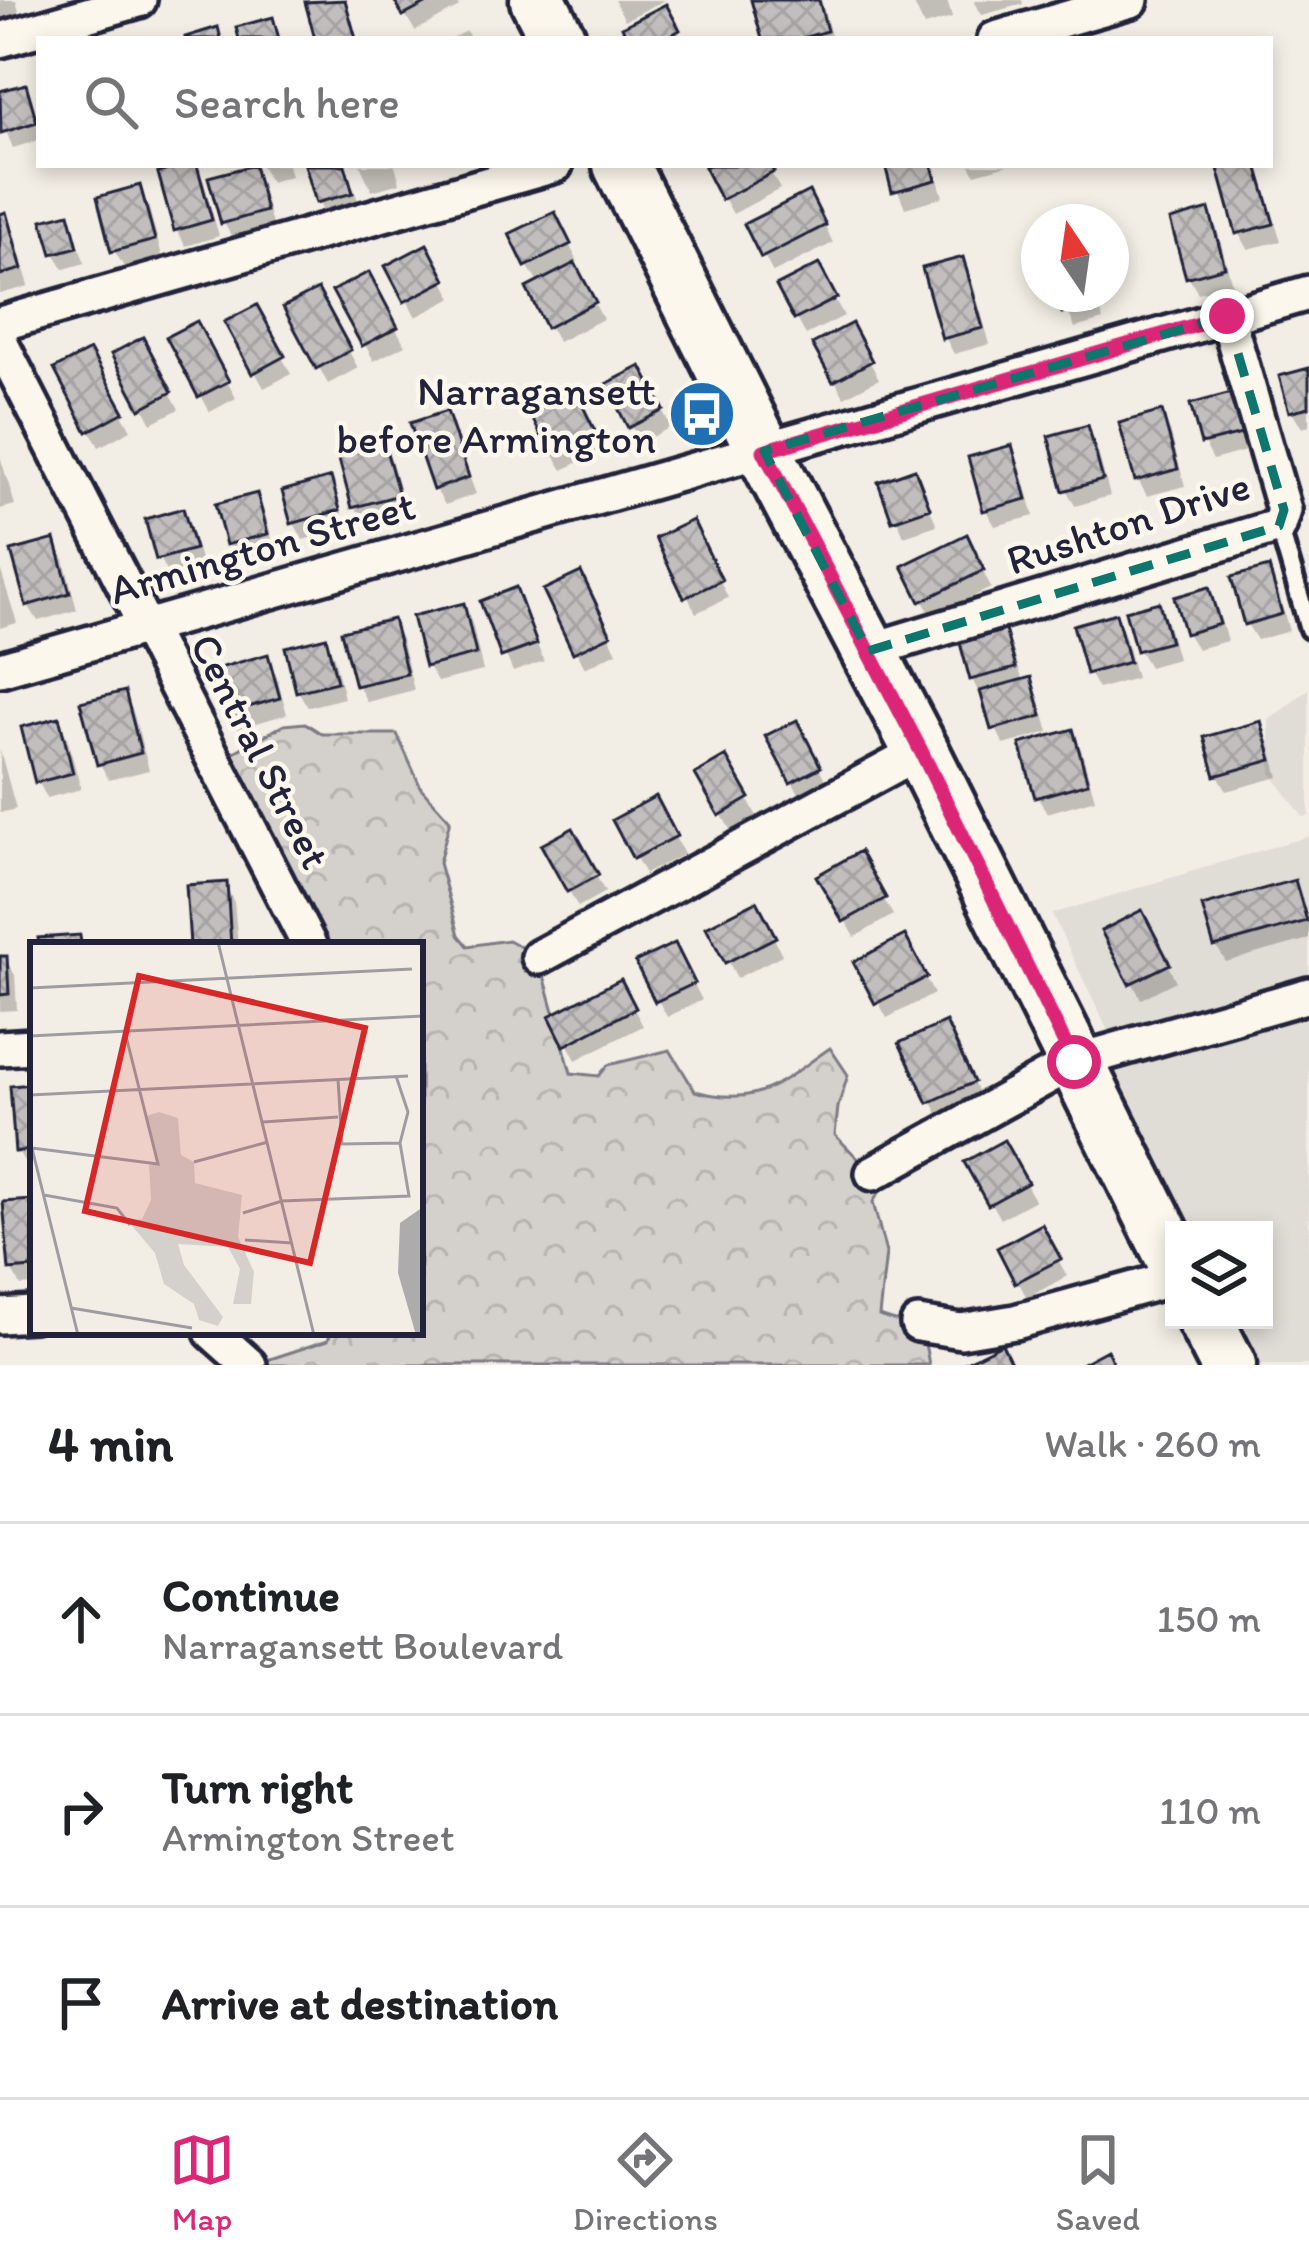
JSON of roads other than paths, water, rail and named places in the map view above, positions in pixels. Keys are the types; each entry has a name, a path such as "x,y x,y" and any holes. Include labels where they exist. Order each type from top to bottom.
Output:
{"main road":[{"path":"538,0 556,36"},
{"path":"622,168 1165,1241"},
{"path":"1210,1329 1228,1365"}],"street":[{"path":"0,40 139,0"},
{"path":"1005,36 1131,0"},
{"path":"0,324 545,168"},
{"name":"Armington Street","path":"0,669 1309,293"},
{"name":"Rushton Drive","path":"868,651 1279,526 1284,511 1227,316"},
{"name":"Central Street","path":"0,342 307,942"},
{"path":"539,957 921,751"},
{"path":"873,1174 1074,1062 1309,995"},
{"path":"0,1048 30,1046"},
{"path":"918,1324 961,1331 1016,1322 1165,1281"},
{"path":"0,1316 30,1314"},
{"path":"215,1335 249,1365"}],"lane":[{"path":"1279,526 1309,629"}],"place":[{"name":"Narragansett before Armington","path":"702,414"}]}
